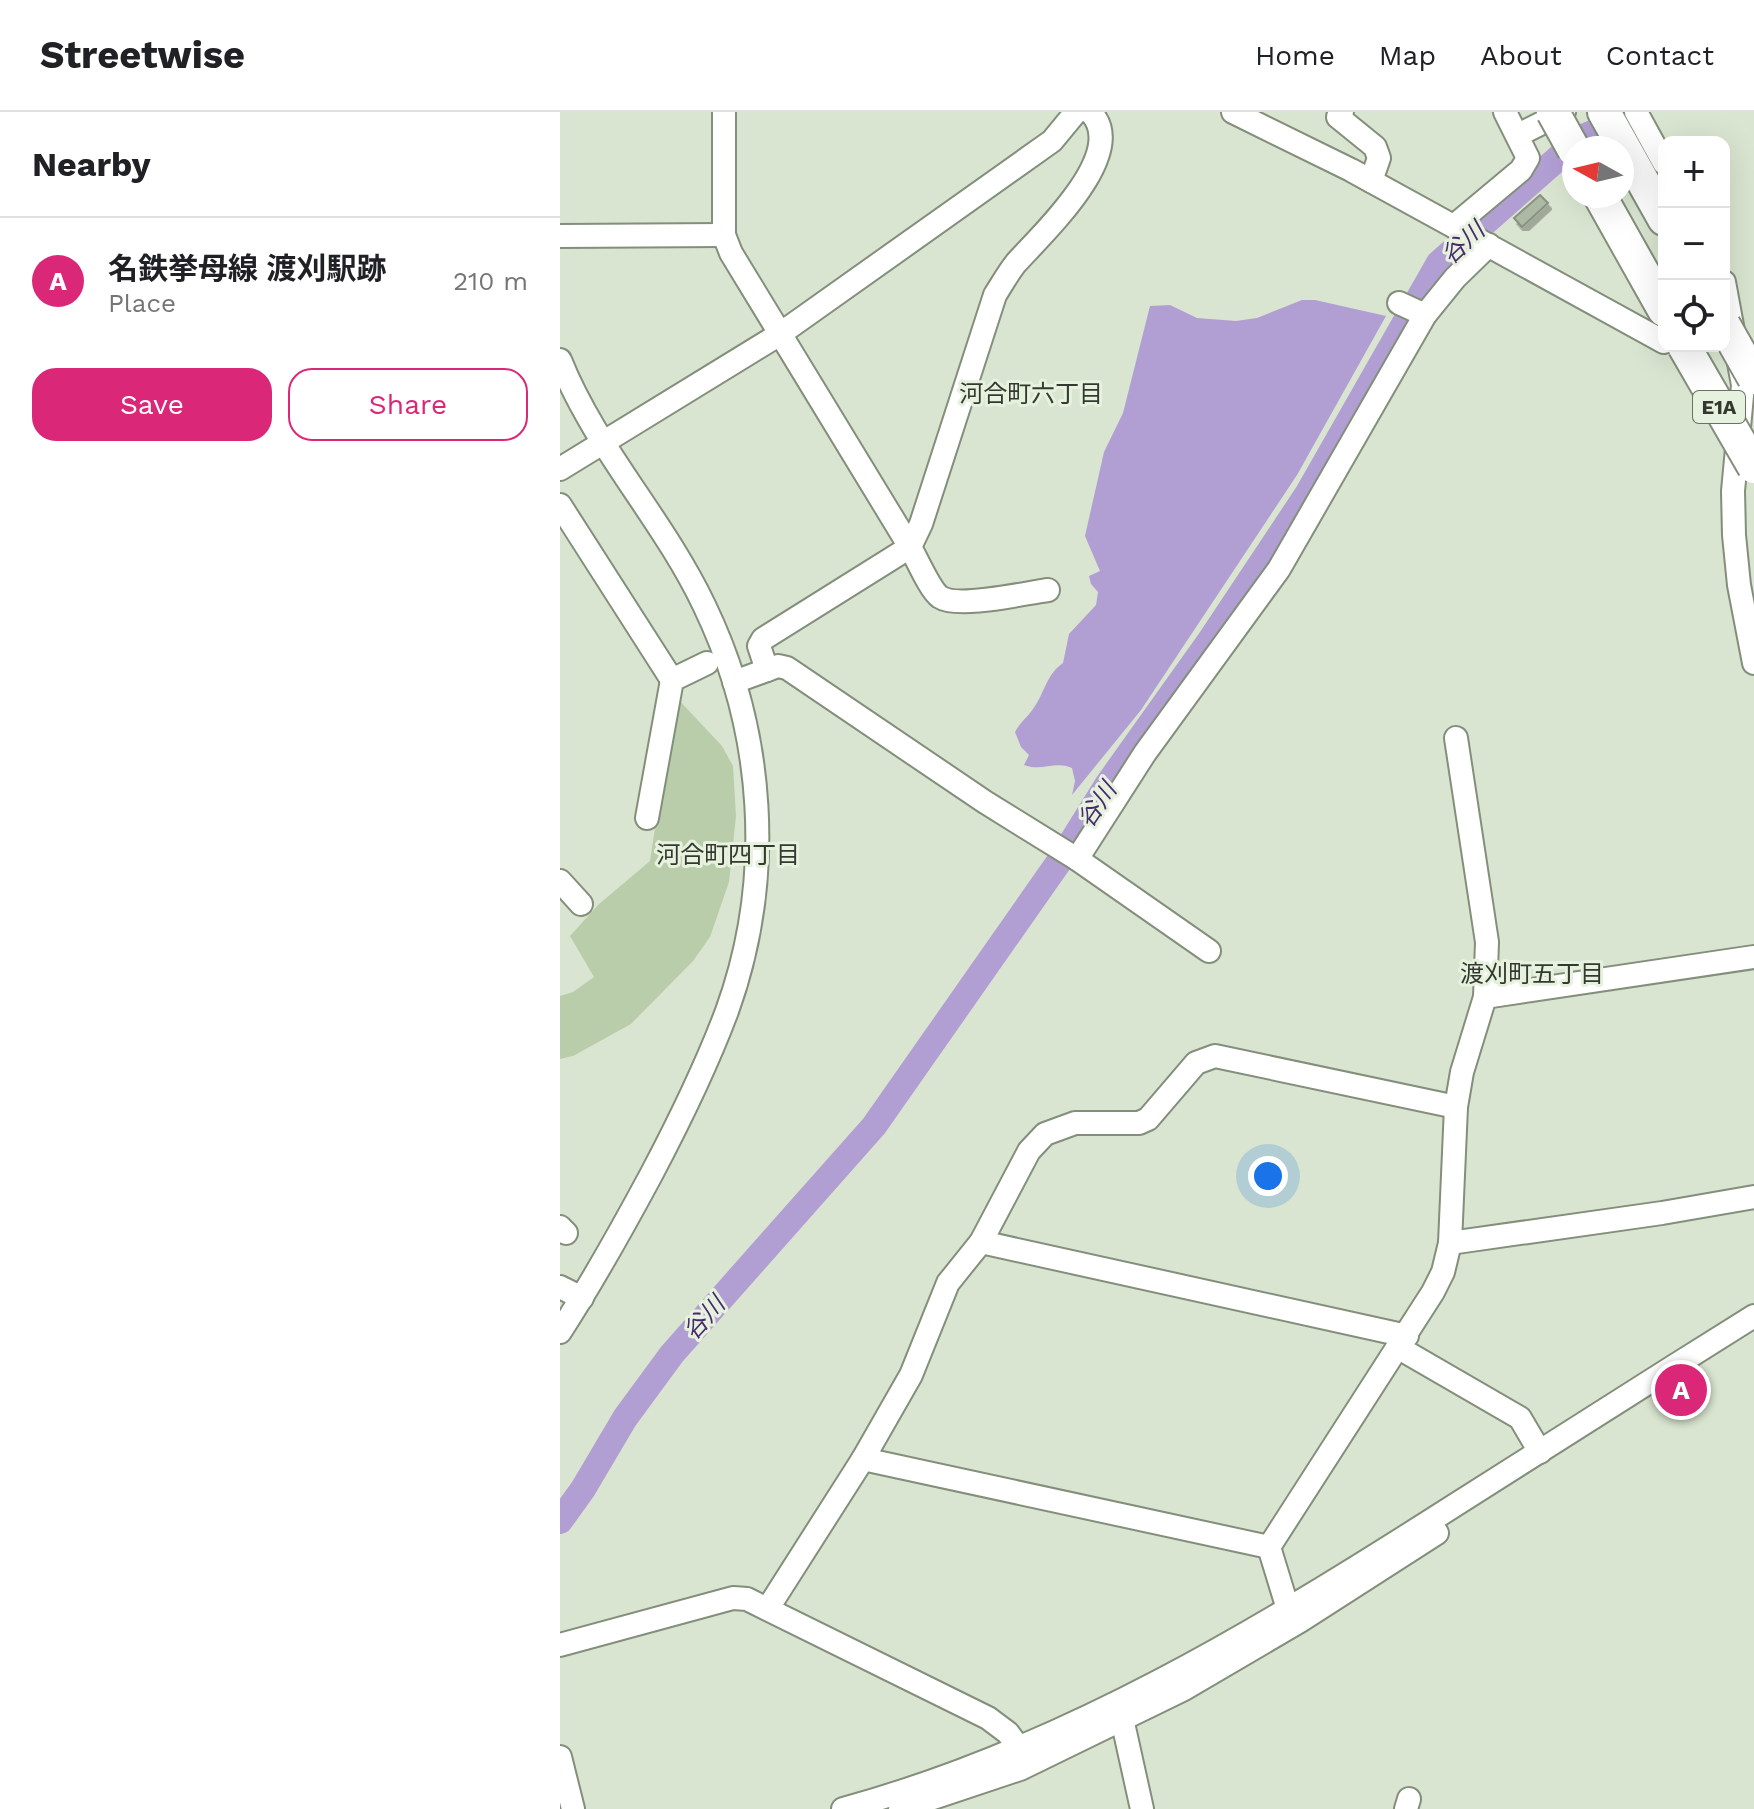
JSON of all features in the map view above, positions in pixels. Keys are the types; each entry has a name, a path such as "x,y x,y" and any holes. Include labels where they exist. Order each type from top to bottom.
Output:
{"highway":[{"path":"1553,112 1566,136"},
{"path":"1604,112 1658,208"},
{"path":"1607,208 1658,299"},
{"name":"E1A","path":"1730,339 1750,385"},
{"name":"E1A","path":"1687,352 1754,467"}],"street":[{"path":"724,112 724,235 731,253 938,596 967,602 1048,590"},
{"path":"560,469 780,334 1052,141 1076,112"},
{"path":"767,670 759,646 763,639 910,547 921,524 995,295 1013,268 1080,190 1101,151 1100,124 1090,112"},
{"path":"1233,112 1371,181 1658,339"},
{"path":"1342,112 1338,117 1375,147 1379,158 1371,181"},
{"path":"1454,227 1521,170 1528,158 1505,112"},
{"path":"1518,135 1564,112"},
{"path":"1641,120 1658,152"},
{"path":"560,236 724,235"},
{"path":"1069,854 1279,569 1414,310 1455,278 1488,245"},
{"path":"1730,306 1750,385 1733,491 1747,585 1754,663"},
{"path":"1683,352 1750,385"},
{"path":"560,360 582,407 686,568 706,609 748,729 757,801 757,871 752,908 728,1007 678,1122 582,1298 560,1332"},
{"path":"560,505 672,680 647,818"},
{"path":"672,680 707,663"},
{"path":"734,682 778,666 787,668 985,802 1069,854 1209,951"},
{"path":"1269,1547 1403,1342 1443,1272 1450,1243 1456,1107 1462,1072 1485,997 1487,942 1456,738"},
{"path":"560,881 581,904"},
{"path":"1485,997 1754,957"},
{"path":"768,1608 863,1459 911,1375 948,1283 981,1242 1029,1151 1045,1134 1075,1123 1139,1123 1148,1119 1196,1063 1215,1056 1456,1107"},
{"path":"1450,1243 1754,1197"},
{"path":"981,1242 1403,1342 1520,1418 1540,1452"},
{"path":"560,1287 582,1298"},
{"path":"900,1809 1020,1769 1288,1609 1754,1316"},
{"path":"843,1809 942,1778 1184,1689 1300,1621 1754,1331"},
{"path":"863,1459 1269,1547"},
{"path":"1269,1547 1288,1609"},
{"path":"560,1645 733,1598 747,1599 988,1718 1008,1733 1019,1748"},
{"path":"1120,1711 1142,1809"},
{"path":"560,1757 573,1809"}],"green space":[{"path":"675,696 722,746 733,766 736,816 729,882 710,937 693,961 631,1024 573,1056 560,1059 560,996 573,992 594,977 570,936 598,905 650,861"}],"shaded area":[{"path":"1302,300 1315,300 1386,316 1297,475 1141,710 1072,795 1075,781 1072,768 1024,765 1029,755 1021,747 1015,732 1035,706 1053,672 1063,663 1069,634 1096,605 1098,592 1089,576 1100,571 1085,536 1104,452 1123,413 1150,306 1170,305 1197,318 1236,321 1257,318"}],"building":[{"path":"1540,195 1548,203 1522,227 1514,218"}],"waterway":[{"name":"谷川","path":"560,1521 625,1418 672,1354 874,1126 1061,859 1107,785 1211,639 1308,493 1439,263 1581,138 1630,117"}],"place":[{"name":"名鉄挙母線 渡刈駅跡","path":"1681,1390"}],"district":[{"name":"河合町六丁目","path":"1031,394"},
{"name":"河合町四丁目","path":"728,855"},
{"name":"渡刈町五丁目","path":"1532,974"}]}
